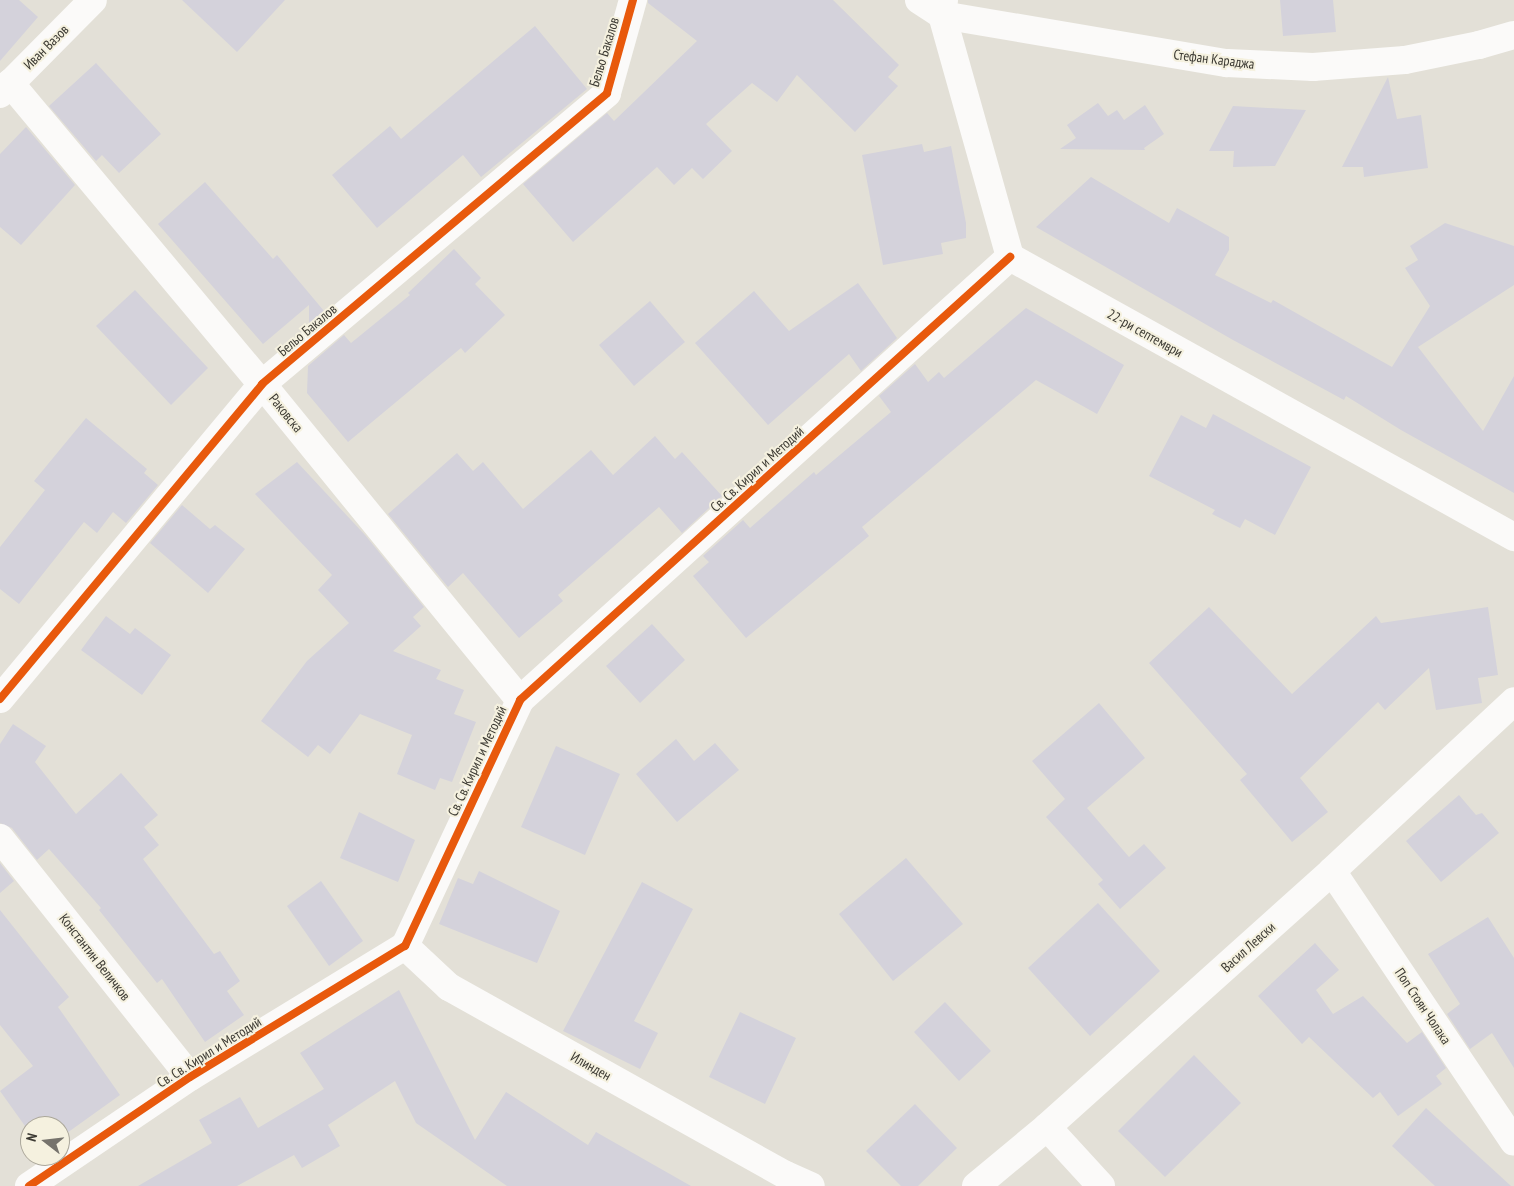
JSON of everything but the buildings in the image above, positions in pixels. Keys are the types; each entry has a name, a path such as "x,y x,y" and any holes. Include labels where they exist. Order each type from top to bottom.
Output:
{"street":[{"name":"Иван Вазов","path":"5,89 93,0"},
{"name":"Бельо Бакалов","path":"0,699 262,384 607,94 633,0"},
{"name":"Стефан Караджа","path":"919,0 943,7 1227,64 1313,67 1405,60 1479,45 1514,35"},
{"path":"943,7 1010,257"},
{"name":"Раковска","path":"5,89 262,384 520,700"},
{"name":"22-ри септември","path":"1010,257 1514,537"},
{"name":"Св. Св. Кирил и Методий","path":"29,1186 190,1077 405,946 520,700 1010,257"},
{"name":"Васил Левски","path":"976,1186 1047,1127 1332,871 1514,701"},
{"name":"Константин Величков","path":"0,838 190,1077"},
{"name":"Поп Стоян Чолака","path":"1332,871 1514,1142"},
{"name":"Илинден","path":"405,946 449,987 790,1180 810,1186"},
{"path":"1047,1127 1101,1186"}],"cycle path":[{"path":"0,699 262,384 607,93 633,0"},
{"path":"29,1186 190,1077 405,946 520,700 1010,257"}]}
